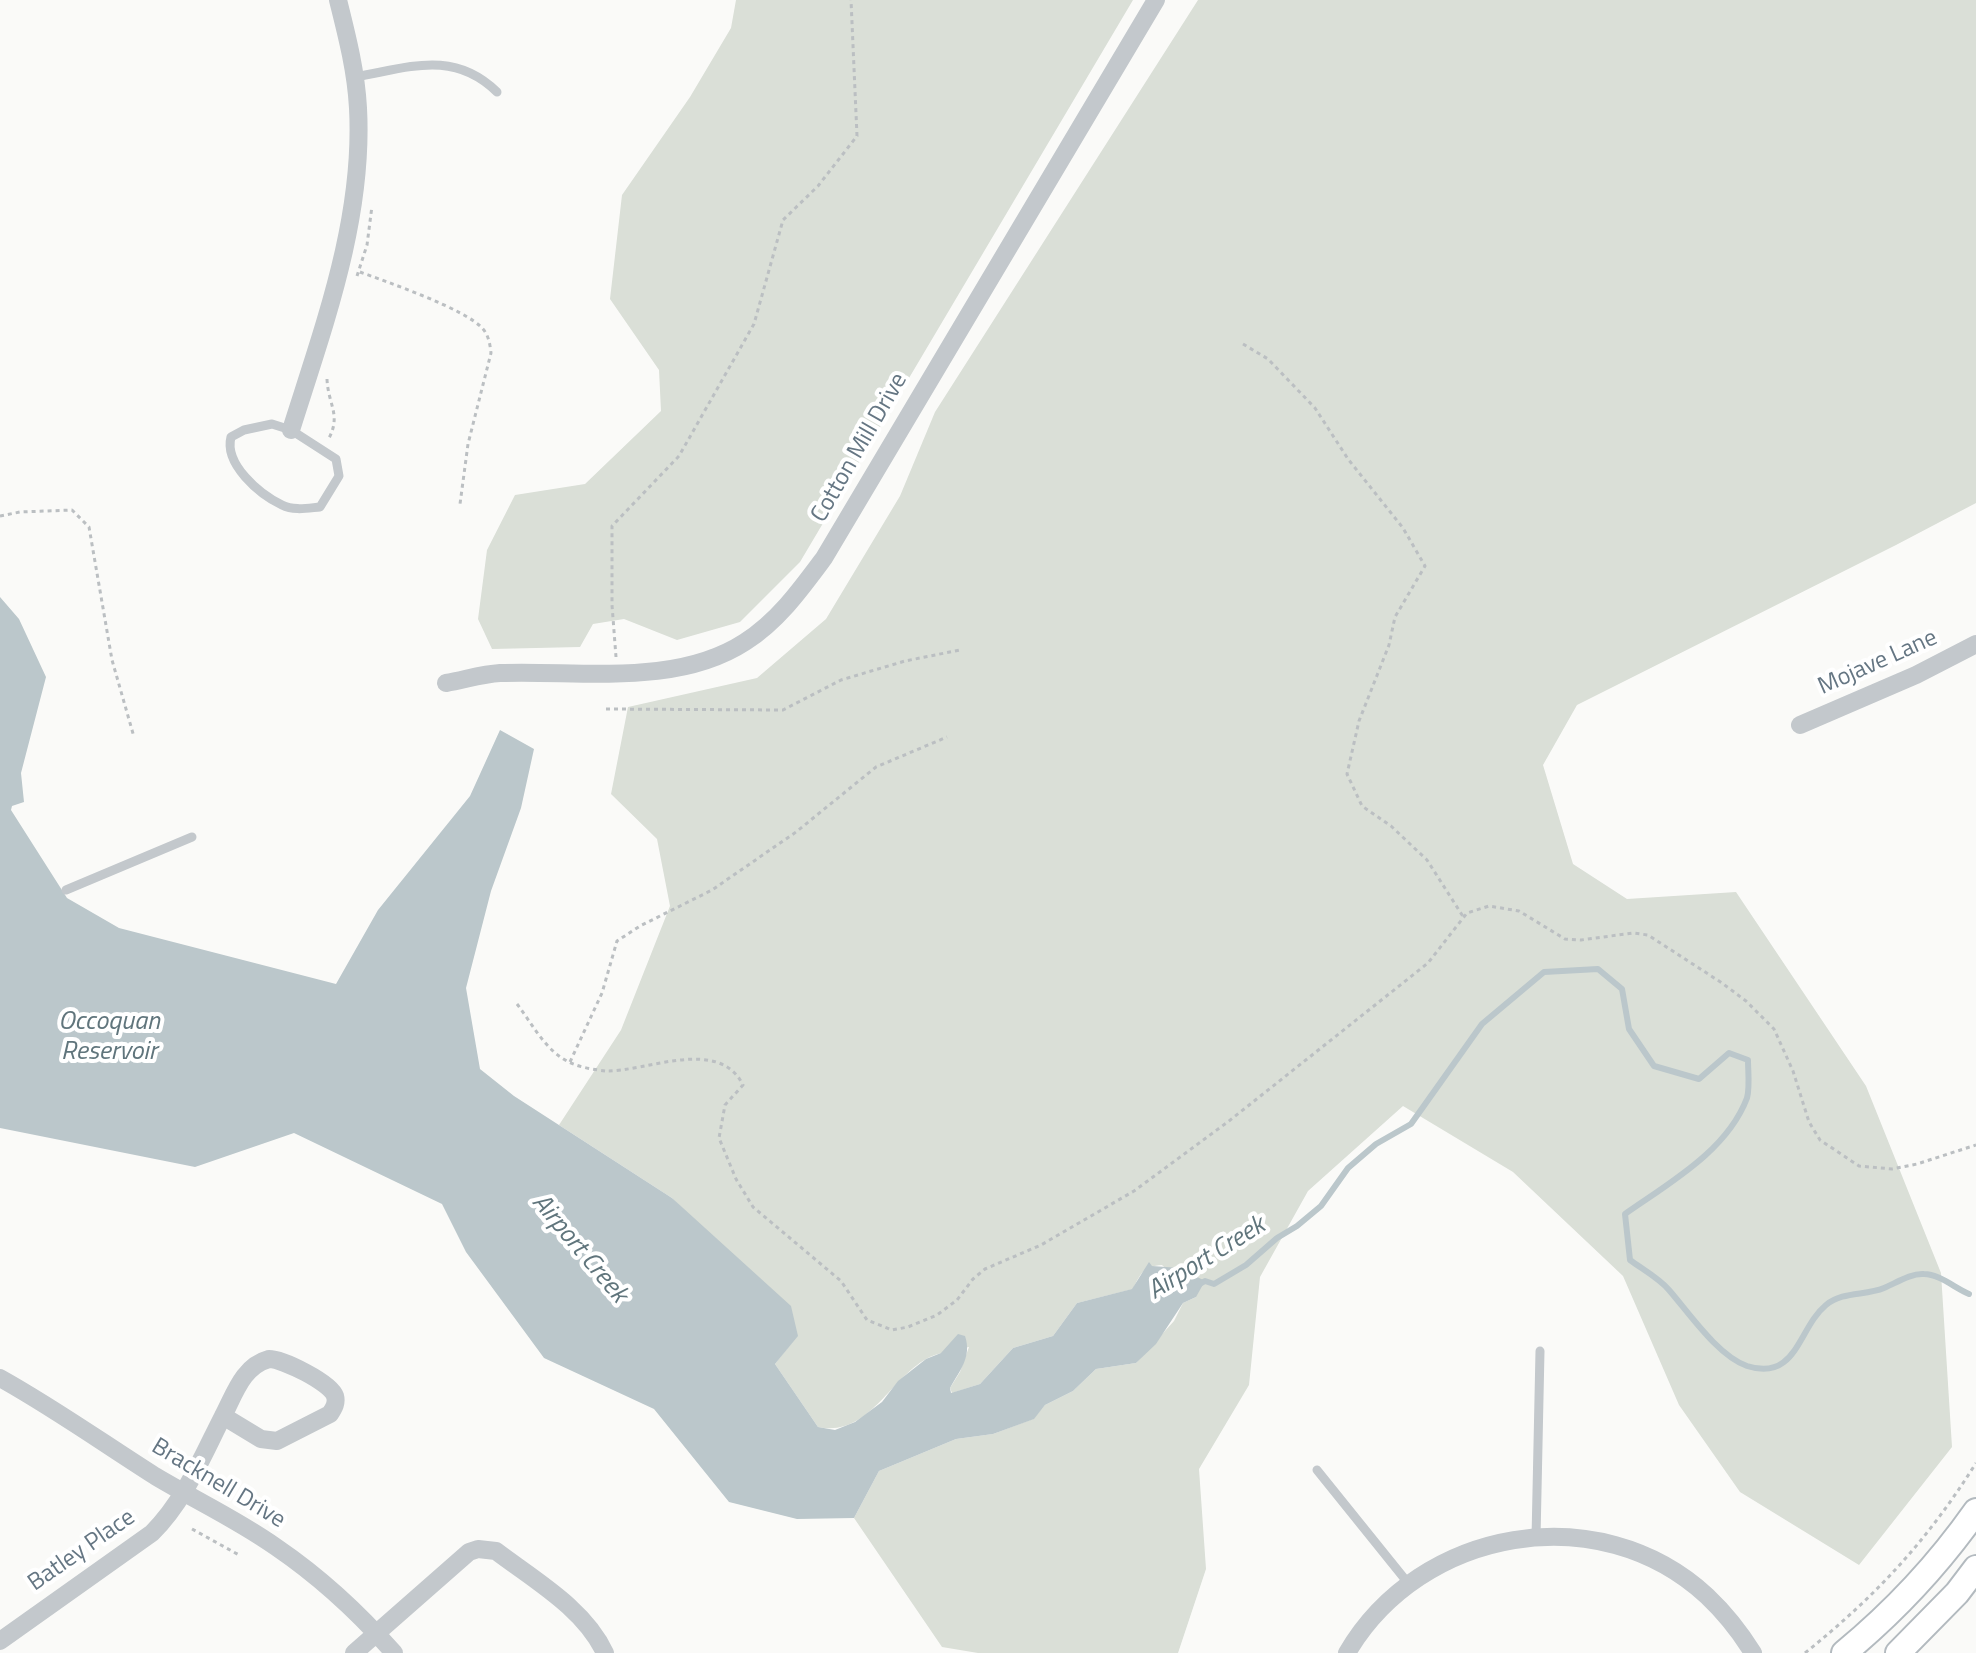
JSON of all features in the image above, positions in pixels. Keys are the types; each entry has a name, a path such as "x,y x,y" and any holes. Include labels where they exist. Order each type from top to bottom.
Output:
{"street":[{"path":"291,430 336,287 348,236 355,183 358,130 355,77 338,0"},
{"name":"Cotton Mill Drive","path":"446,683 496,673 673,670 722,656 747,642 769,624 824,558 1156,0"},
{"name":"Mojave Lane","path":"1800,725 1916,675 1976,644"},
{"path":"269,1359 288,1363 332,1390 336,1398 330,1414 277,1441 261,1439 223,1416 248,1370 257,1362 269,1359"},
{"name":"Bracknell Drive","path":"0,1378 275,1545 314,1575 394,1653"},
{"name":"Batley Place","path":"0,1641 152,1533 169,1516 223,1416"},
{"path":"1844,1653 1915,1588 1976,1511"},
{"path":"1347,1653 1370,1619 1408,1583 1448,1559 1484,1546 1536,1538 1580,1539 1611,1545 1647,1558 1706,1595 1732,1622 1753,1653"},
{"path":"354,1653 469,1552 489,1549 496,1551 577,1614 605,1653"},
{"path":"1898,1653 1957,1593 1976,1568"}],"lane":[{"path":"355,77 435,64 453,65 470,70 497,92"},
{"path":"272,424 291,430 336,459 339,476 320,507 300,509 283,506 234,466 228,447 231,437 244,430 272,424"},
{"path":"66,890 192,837"},
{"path":"1536,1538 1540,1351"},
{"path":"1317,1470 1408,1583"}],"path":[{"path":"617,672 612,605 612,526 679,456 754,324 783,220 818,186 857,136 851,0"},
{"path":"360,272 407,289 458,313 482,328 489,340 491,353 468,444 460,504"},
{"path":"1243,344 1268,359 1315,408 1348,459 1403,528 1425,566 1395,617 1389,645 1359,721 1347,774 1362,806 1391,826 1427,860 1464,918"},
{"path":"0,516 72,510 89,527 112,660 134,737"},
{"path":"606,709 783,710 841,680 905,661 960,650"},
{"path":"570,1062 602,993 617,941 712,890 796,832 876,767 947,737"},
{"path":"517,1004 541,1040 570,1062 606,1071 692,1059 731,1069 743,1085 725,1105 719,1138 736,1179 753,1207 841,1281 867,1320 892,1330 937,1315 957,1300 985,1269 1041,1245 1134,1191 1229,1121 1428,963 1467,913 1489,906 1519,911 1565,939 1581,940 1633,933 1648,935 1746,1001 1774,1029 1793,1071 1809,1122 1820,1140 1859,1166 1892,1169 1976,1145"},
{"path":"1805,1653 1896,1572 1949,1506 1976,1463"},
{"path":"192,1529 239,1555"}],"shaded area":[{"path":"736,0 1133,0 800,562 740,622 677,640 624,619 593,624 580,647 492,649 478,619 487,550 515,495 585,484 661,411 659,370 610,299 622,195 690,97 731,28"},
{"path":"1198,0 1976,0 1976,503 1577,705 1543,765 1573,864 1627,899 1736,892 1866,1086 1941,1273 1952,1447 1859,1565 1740,1492 1679,1405 1623,1276 1513,1172 1403,1106 1308,1191 1260,1277 1249,1385 1199,1469 1206,1569 1178,1653 978,1653 942,1647 854,1518 879,1471 956,1439 993,1434 1033,1419 1045,1405 1073,1391 1096,1369 1136,1363 1174,1321 1183,1303 1196,1297 1162,1265 1151,1267 1141,1275 1133,1289 1077,1303 1053,1336 1013,1348 980,1384 952,1393 950,1388 969,1347 942,1353 912,1369 864,1416 851,1424 835,1428 818,1427 775,1364 797,1336 672,1198 559,1125 621,1030 670,906 657,839 611,794 628,707 757,678 826,619 900,496 935,412"}],"water":[{"name":"Occoquan Reservoir","path":"0,597 19,619 46,677 21,773 24,802 12,806 11,810 67,898 119,928 336,984 378,910 470,796 500,730 534,749 521,808 491,891 466,988 480,1069 514,1096 672,1198 791,1306 798,1336 775,1364 818,1427 835,1430 855,1422 882,1402 898,1381 926,1359 941,1353 958,1334 965,1336 967,1350 964,1363 950,1388 951,1393 980,1384 1013,1348 1053,1336 1077,1303 1132,1289 1149,1262 1152,1266 1180,1268 1205,1281 1196,1297 1183,1303 1156,1344 1136,1363 1096,1369 1073,1391 1045,1405 1034,1419 993,1434 956,1439 879,1471 854,1518 797,1519 729,1502 654,1409 544,1358 466,1252 442,1204 294,1133 195,1167 0,1128"}],"waterway":[{"name":"Airport Creek","path":"1198,1285 1205,1281 1214,1284 1246,1265 1321,1206 1348,1168 1376,1144 1411,1124 1482,1024 1544,972 1598,969 1622,989 1629,1029 1654,1066 1699,1079 1729,1053 1748,1060 1747,1098 1726,1134 1678,1178 1625,1214 1630,1260 1665,1286 1725,1353 1747,1366 1764,1369 1776,1366 1787,1360 1826,1305 1914,1275 1935,1276 1969,1294"}]}
